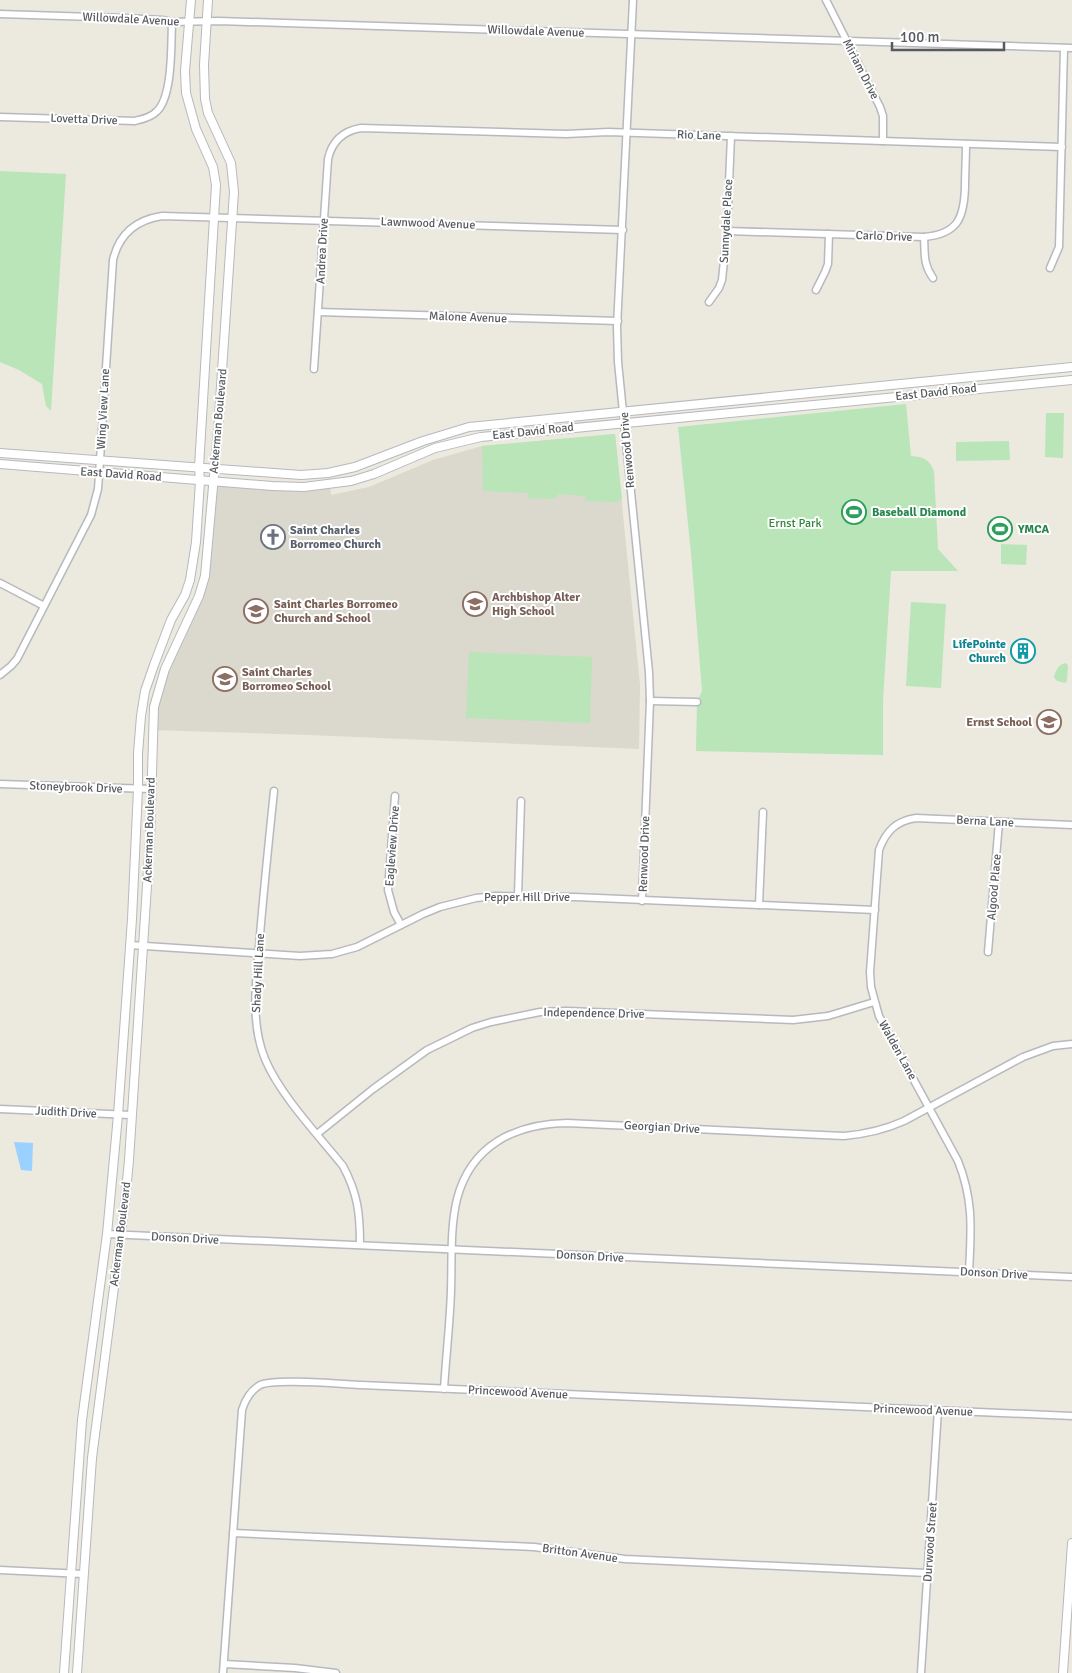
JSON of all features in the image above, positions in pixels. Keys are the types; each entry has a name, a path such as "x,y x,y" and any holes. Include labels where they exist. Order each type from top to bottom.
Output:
{"street":[{"name":"Ackerman Boulevard","path":"64,1673 82,1420 108,1234 118,1115 130,945 138,753 145,691 171,620 185,595 190,580 196,542 216,186 213,167 196,129 186,94 185,71 191,0"},
{"name":"Ackerman Boulevard","path":"77,1673 92,1458 125,1202 132,1115 150,840 154,707 165,669 202,587 207,556 218,430 233,175 231,163 208,113 205,99 204,80 208,0"},
{"name":"Renwood Drive","path":"633,0 618,321 618,362 649,672 650,701 642,900"},
{"name":"Miriam Drive","path":"826,0 880,107 883,116 883,141"},
{"name":"Willowdale Avenue","path":"0,14 124,18 172,22 207,21 1072,48"},
{"name":"Lovetta Drive","path":"0,117 134,121 150,116 157,112 162,105 168,87 172,22"},
{"path":"1050,268 1060,247 1064,48"},
{"name":"Rio Lane","path":"339,137 346,132 361,128 566,134 608,132 1062,147"},
{"name":"Sunnydale Place","path":"709,302 722,280 727,231 731,136"},
{"name":"Andrea Drive","path":"314,369 328,159 334,143 339,137"},
{"name":"Carlo Drive","path":"727,231 924,237 946,233 958,222 962,215 966,144"},
{"name":"Wing View Lane","path":"0,675 17,659 91,515 95,503 100,460 112,260 117,246 126,232 134,225 151,217 232,217"},
{"name":"Lawnwood Avenue","path":"232,217 623,230"},
{"path":"816,290 826,272 828,264 830,234"},
{"path":"924,237 926,268 933,278"},
{"name":"Malone Avenue","path":"318,312 618,321"},
{"name":"East David Road","path":"0,453 301,475 328,473 367,464 423,441 469,427 1072,367"},
{"name":"East David Road","path":"0,464 288,487 330,485 374,474 435,448 465,440 500,434 1072,380"},
{"path":"839,390 840,402"},
{"path":"0,583 44,606"},
{"path":"650,701 697,702"},
{"name":"Stoneybrook Drive","path":"0,784 151,789"},
{"name":"Shady Hill Lane","path":"274,791 259,953 255,1010 256,1026 264,1057 280,1087 343,1166 355,1192 360,1219 360,1245"},
{"name":"Eagleview Drive","path":"395,796 388,890 394,912 401,925"},
{"path":"518,895 521,801"},
{"path":"760,905 763,812"},
{"name":"Berna Lane","path":"898,823 916,818 1072,826"},
{"name":"Algood Place","path":"988,952 999,822"},
{"name":"Walden Lane","path":"898,823 887,832 879,850 870,972 874,1002 885,1028 958,1161 968,1192 971,1227 969,1272"},
{"name":"Pepper Hill Drive","path":"130,945 300,956 332,954 356,947 432,910 460,901 496,896 518,895 874,910"},
{"name":"Independence Drive","path":"317,1134 373,1089 428,1050 472,1028 515,1016 566,1011 793,1020 828,1016 874,1002"},
{"name":"Georgian Drive","path":"444,1389 454,1218 457,1200 463,1182 473,1164 504,1136 534,1125 567,1123 844,1136 861,1134 890,1127 1023,1056 1053,1046 1072,1044"},
{"name":"Judith Drive","path":"0,1109 132,1115"},
{"name":"Donson Drive","path":"108,1234 1072,1277"},
{"name":"Princewood Avenue","path":"223,1673 242,1410 249,1395 266,1383 280,1382 1072,1416"},
{"name":"Durwood Street","path":"920,1673 938,1410"},
{"name":"Britton Avenue","path":"233,1533 534,1547 625,1559 927,1573"},
{"path":"1063,1673 1072,1543"},
{"path":"0,1570 83,1574"},
{"path":"224,1664 295,1668 336,1673"}],"shaded area":[{"name":"Archbishop Alter High School","path":"615,434 640,685 639,749 152,730 165,669 199,596 213,482 330,485 331,495 369,487 433,460 482,446"}],"green space":[{"path":"0,171 66,174 51,411 46,406 42,384 19,370 0,362"},
{"name":"Ernst Park","path":"906,404 911,456 926,459 934,471 938,549 958,571 891,571 883,701 883,755 696,751 697,702 702,691 691,553 678,427"},
{"path":"1046,413 1064,413 1063,458 1045,457"},
{"path":"615,434 622,499 617,502 584,501 586,496 559,494 554,499 527,498 529,493 483,491 482,446"},
{"path":"1009,441 1010,460 956,461 956,442"},
{"path":"1001,544 1027,545 1026,565 1001,564"},
{"path":"911,602 946,604 941,688 906,686"},
{"path":"469,652 592,657 590,723 466,718"},
{"path":"1065,663 1068,665 1067,681 1065,683 1057,681 1054,677 1058,668"}],"water":[{"path":"14,1142 33,1143 32,1171 21,1170"}],"place":[{"name":"Baseball Diamond","path":"854,512"},
{"name":"YMCA","path":"1000,529"},
{"name":"Saint Charles Borromeo Church","path":"273,537"},
{"name":"Archbishop Alter High School","path":"475,604"},
{"name":"Saint Charles Borromeo Church and School","path":"256,611"},
{"name":"LifePointe Church","path":"1023,651"},
{"name":"Saint Charles Borromeo School","path":"225,679"},
{"name":"Ernst School","path":"1049,722"}]}
